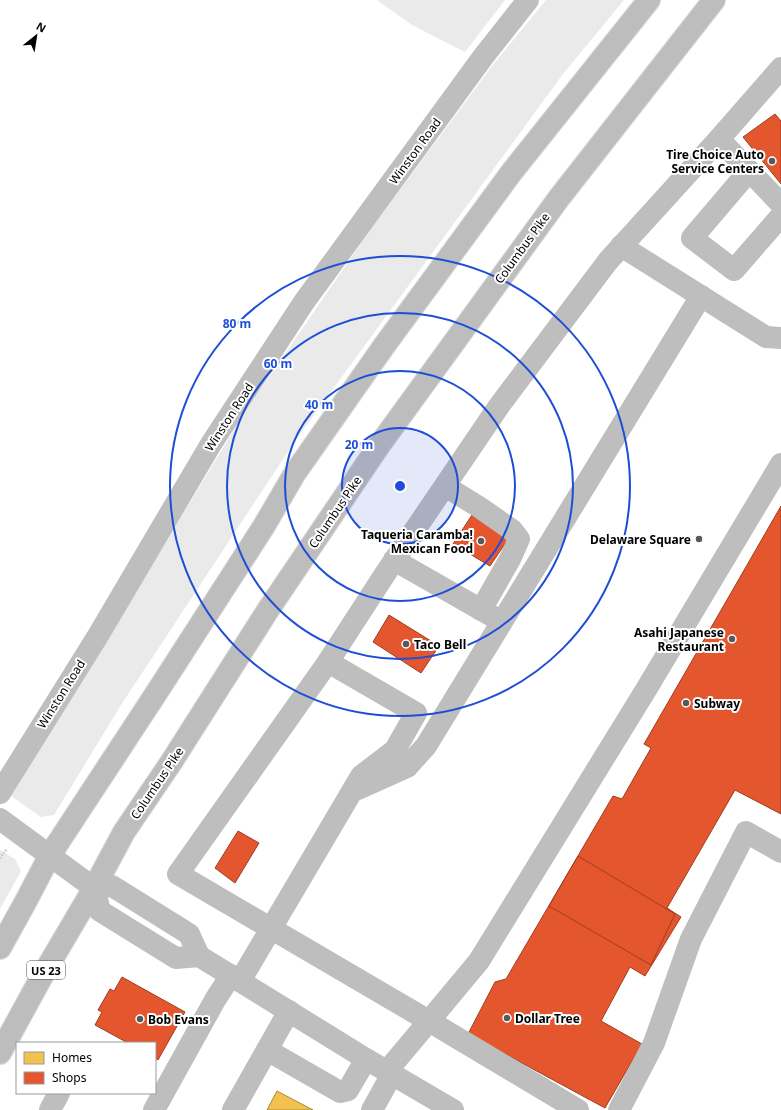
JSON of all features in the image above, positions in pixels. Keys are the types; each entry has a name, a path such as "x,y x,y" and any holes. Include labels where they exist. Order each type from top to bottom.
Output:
{"highway":[{"path":"0,948 50,855 170,672 259,533 295,473 384,346 510,173 649,0"},
{"name":"Columbus Pike","path":"0,1053 41,978 94,888 124,832 172,761 268,610 378,447 559,198 714,0"}],"street":[{"name":"Winston Road","path":"0,793 99,634 211,444 304,302 483,57 528,0"},
{"path":"578,1110 178,874 328,662 394,560 498,406 608,261 719,139 781,68"},
{"path":"719,139 781,204"},
{"path":"749,171 692,238 734,270 781,216"},
{"path":"621,246 766,337 781,338"},
{"path":"352,792 407,767 426,746 701,296"},
{"path":"372,1110 389,1072 429,1021 480,961 647,688 781,464"},
{"path":"444,486 479,507 512,530 519,539 510,559 481,610"},
{"path":"394,560 502,622"},
{"path":"154,1101 215,1000 235,978 270,928 362,776 395,750 416,713 328,662"},
{"path":"0,819 94,888 112,886 189,934 198,956 389,1072 443,1107"},
{"path":"619,1110 654,1043 691,939 746,832 781,852"},
{"path":"233,1110 289,1011"},
{"path":"267,1050 340,1092 348,1090 366,1059"}],"shaded area":[{"path":"377,0 505,0 465,52 412,25"},
{"path":"546,0 624,0 563,74 295,441 121,705 54,815 41,817 11,796 245,412 368,233 492,66"},
{"path":"0,850 15,859 21,871 0,909"}],"building: Homes":[{"path":"277,1091 313,1110 267,1110"}],"building: Shops":[{"name":"Tire Choice Auto Service Centers","path":"775,114 781,121 781,184 743,137"},
{"path":"781,506 781,814 735,790 667,908 681,917 645,976 630,967 601,1021 642,1044 605,1108 468,1034 495,982 506,979 613,796 622,799 651,748 644,744"},
{"name":"Taqueria Caramba! Mexican Food","path":"472,515 509,538 490,566 453,544"},
{"name":"Taco Bell","path":"389,615 439,646 421,673 373,642"},
{"path":"238,831 259,843 235,883 215,868"},
{"path":"578,856 675,914 651,965 549,906"},
{"name":"Bob Evans","path":"122,977 185,1012 158,1060 156,1059 156,1042 126,1042 95,1025 102,1012 98,1010 110,989 114,991"}],"place":[{"name":"Tire Choice Auto Service Centers","path":"772,161"},
{"name":"Delaware Square","path":"699,539"},
{"name":"Taqueria Caramba! Mexican Food","path":"481,541"},
{"name":"Asahi Japanese Restaurant","path":"732,639"},
{"name":"Taco Bell","path":"406,644"},
{"name":"Subway","path":"686,703"},
{"name":"Dollar Tree","path":"507,1018"},
{"name":"Bob Evans","path":"140,1019"}]}
